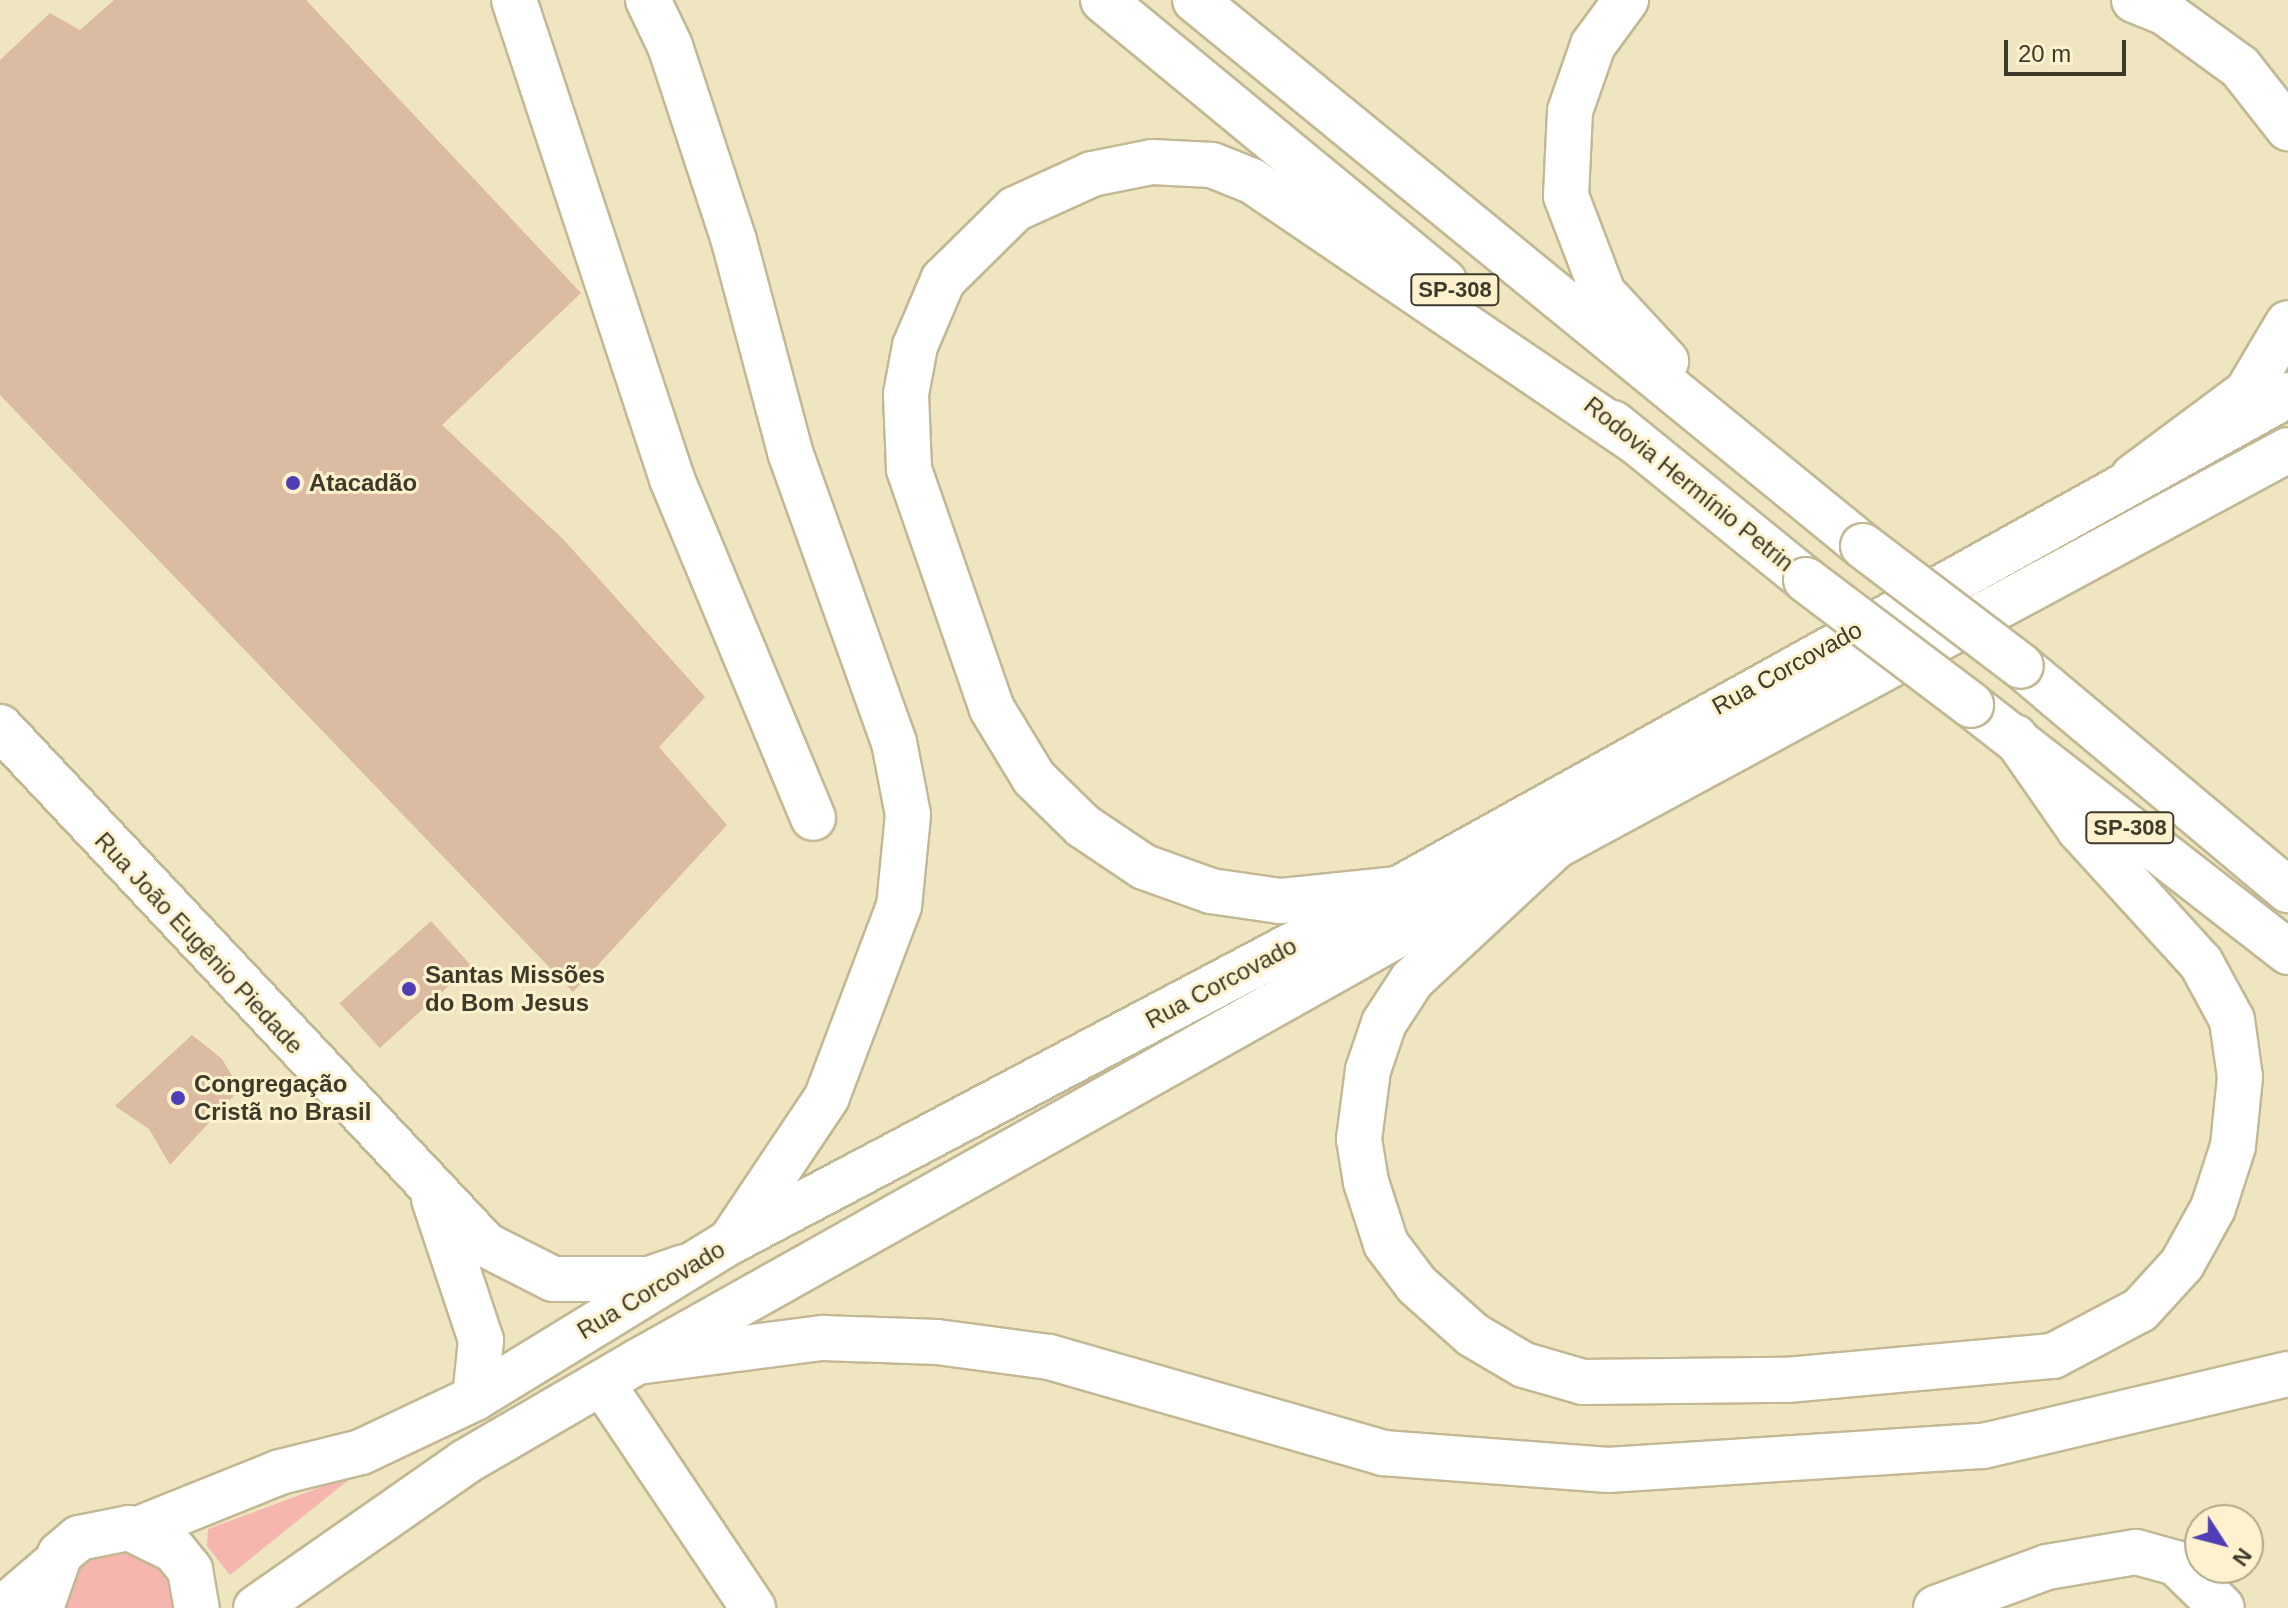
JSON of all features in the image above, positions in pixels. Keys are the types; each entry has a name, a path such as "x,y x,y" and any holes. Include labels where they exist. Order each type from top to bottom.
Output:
{"main road":[{"path":"514,0 672,479 813,818"},
{"path":"648,0 734,241 790,452 894,742 908,815 899,906 833,1082 730,1242"},
{"name":"Rodovia Hermínio Petrin","path":"1103,0 1806,580 2015,737 2288,952"},
{"name":"SP-308","path":"1195,0 1783,485 2021,666 2288,890"},
{"path":"1626,0 1593,45 1570,111 1566,196 1603,293 1783,485"},
{"path":"2134,0 2164,12 2240,67 2288,128"},
{"path":"1398,889 1280,901 1211,891 1144,867 1083,826 1034,778 992,709 909,469 906,394 915,346 943,280 1015,209 1092,174 1152,162 1212,165 1252,181 1636,442"},
{"path":"2133,477 2247,392 2288,323"},
{"name":"Rua Corcovado","path":"136,1530 280,1472 361,1452 475,1398 730,1242 1398,889 2133,477 2288,395"},
{"name":"Rua Corcovado","path":"256,1608 465,1462 619,1372 1556,846 2288,450"},
{"name":"Rua João Eugênio Piedade","path":"0,727 431,1193 486,1245 553,1279 649,1279 692,1264"},
{"path":"1556,846 1412,980 1384,1023 1368,1070 1359,1139 1366,1182 1386,1244 1417,1285 1473,1335 1524,1365 1583,1382 1654,1387 1787,1380 2053,1356 2140,1310 2182,1264 2213,1208 2233,1146 2240,1077 2232,1020 2201,963 2079,829 2015,737"},
{"name":"Rua João Eugênio Piedade","path":"431,1193 481,1340 475,1398"},
{"path":"753,1608 619,1372 823,1338 937,1342 1049,1357 1383,1453 1608,1470 1983,1446 2288,1374"},
{"path":"3,1608 79,1538 103,1529 136,1530 174,1550 190,1570 197,1608"},
{"path":"1936,1608 2085,1557 2136,1552 2176,1563 2222,1608"},
{"path":"41,1608 52,1566"}],"shaded area":[{"path":"356,1474 230,1575 207,1546 208,1529"},
{"path":"127,1547 161,1561 183,1608 61,1608 76,1568 91,1555"}],"building":[{"name":"Atacadão","path":"114,0 306,0 581,293 442,425 564,540 705,697 659,747 727,825 573,992 0,395 0,60 50,13 80,30"},
{"name":"Santas Missões do Bom Jesus","path":"431,921 471,966 380,1048 340,1003"},
{"name":"Congregação Cristã no Brasil","path":"192,1035 222,1059 240,1089 170,1165 149,1129 115,1106"}],"place":[{"name":"Atacadão","path":"293,483"},
{"name":"Santas Missões do Bom Jesus","path":"409,989"},
{"name":"Congregação Cristã no Brasil","path":"178,1098"}]}
